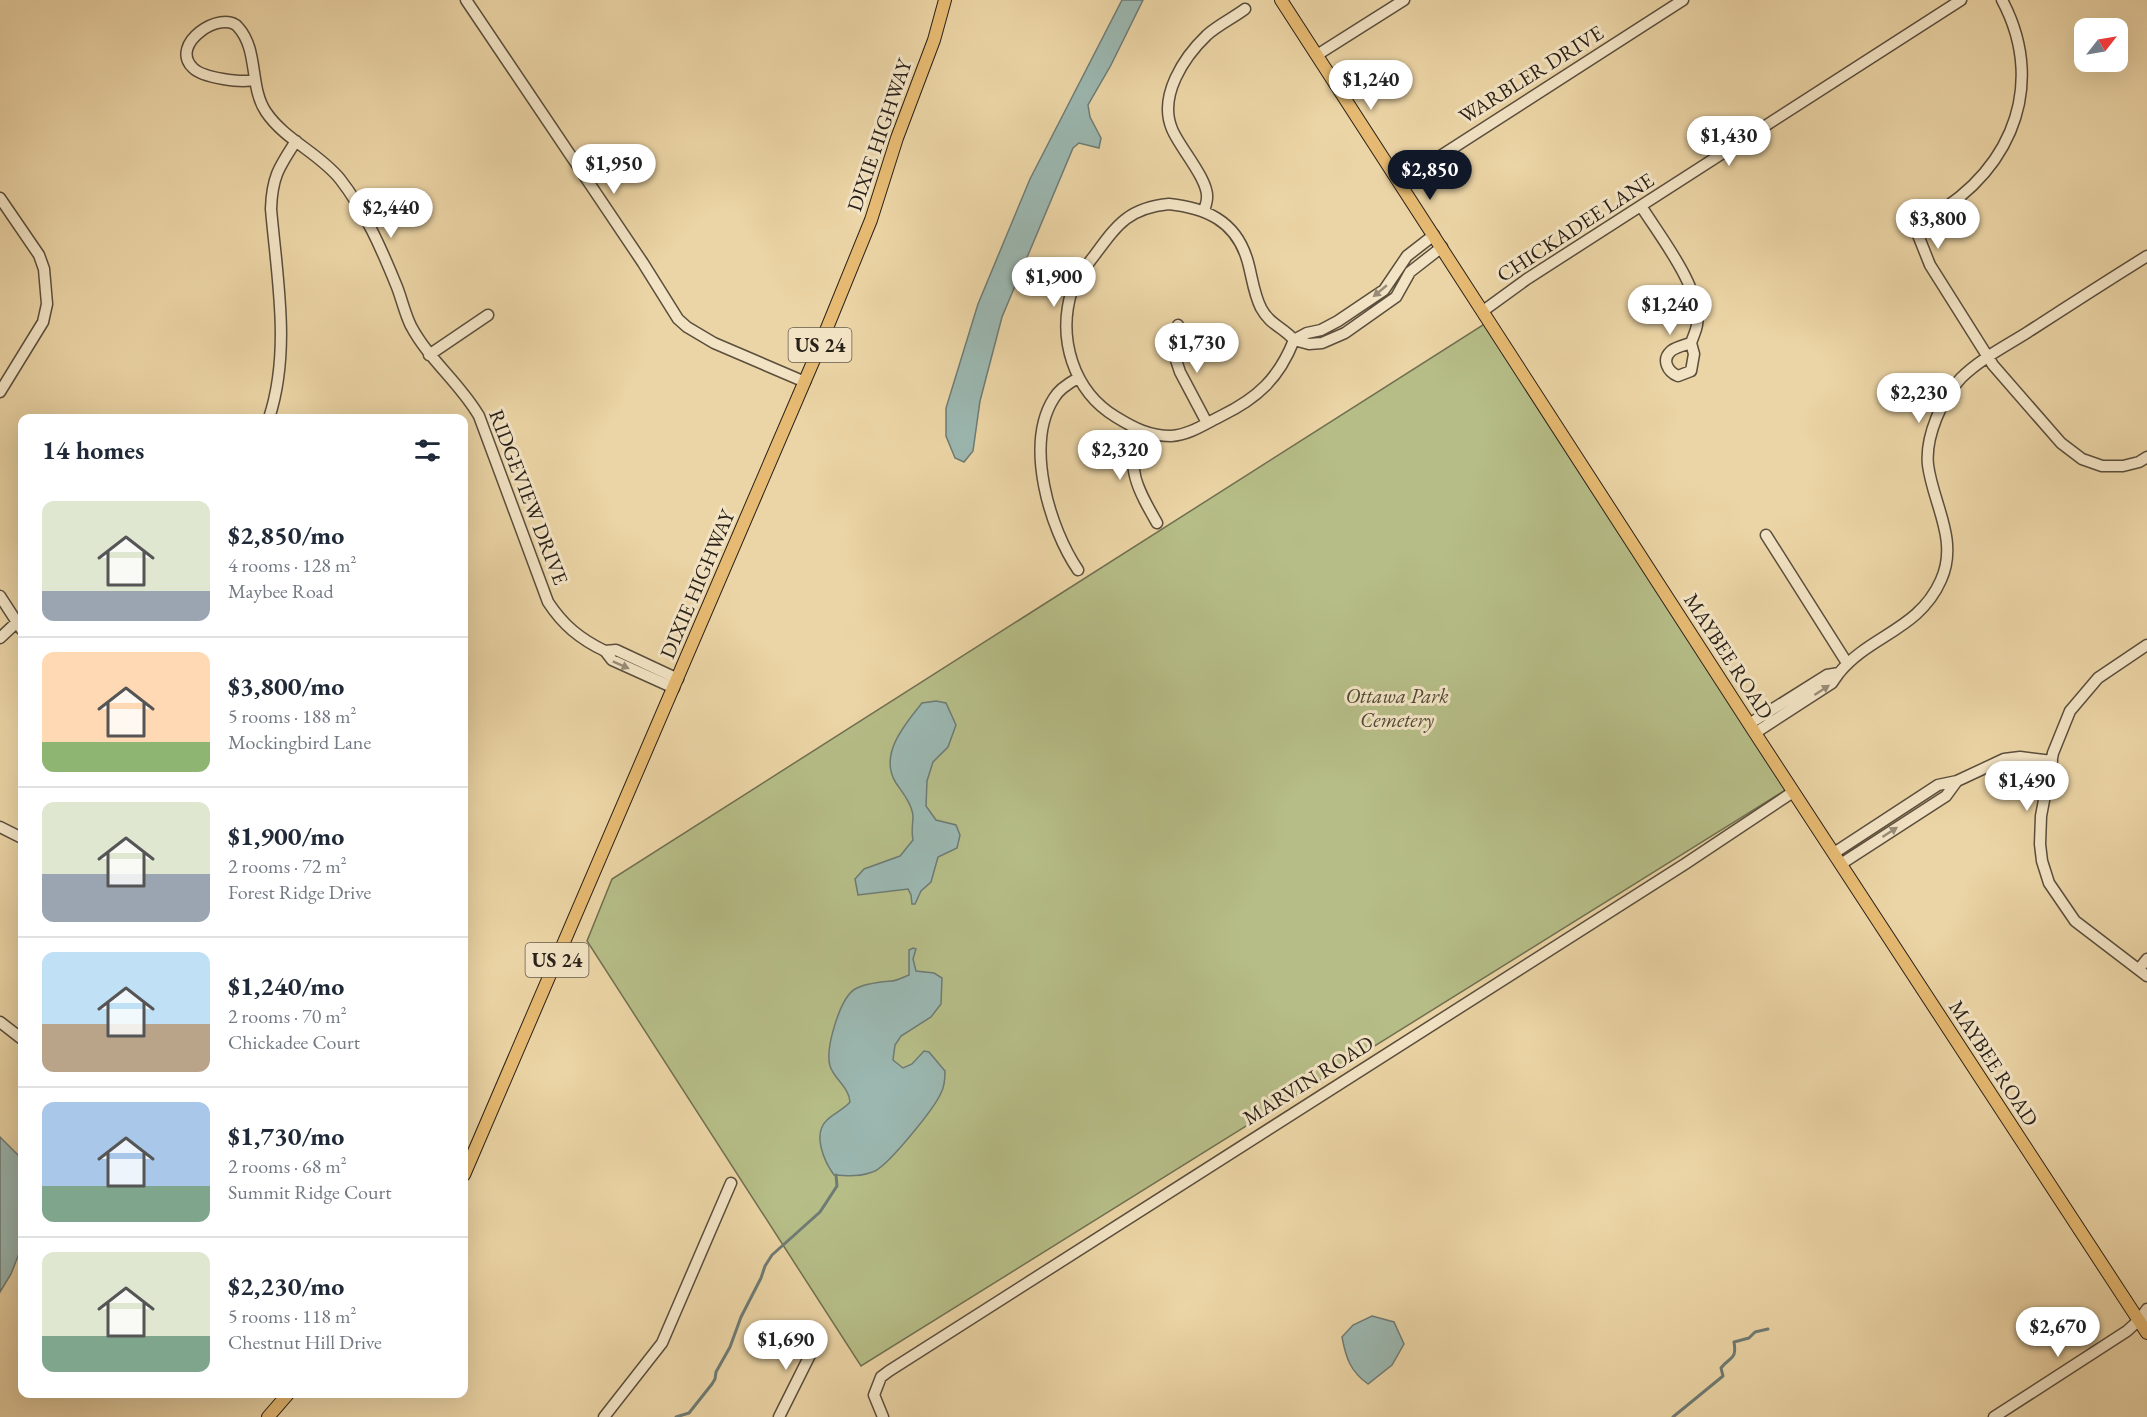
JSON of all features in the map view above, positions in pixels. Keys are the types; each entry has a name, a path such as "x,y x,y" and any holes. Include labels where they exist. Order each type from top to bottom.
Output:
{"main road":[{"name":"DIXIE HIGHWAY","path":"468,1166 805,382 871,220 897,138 934,40 945,0"},
{"name":"MAYBEE ROAD","path":"1281,0 1793,792 2143,1319 2147,1332"},
{"path":"268,1417 285,1398"}],"street":[{"path":"466,0 643,263 678,319 714,344 805,382"},
{"path":"1317,55 1404,0"},
{"name":"WARBLER DRIVE","path":"1400,182 1683,0"},
{"name":"CHICKADEE LANE","path":"1483,311 1527,279 1961,0"},
{"path":"2002,0 2013,26 2020,56 2022,80 2014,123 2002,150 1980,178 1954,202 1914,225 1930,265 1988,357 2013,390 2061,443 2082,459 2102,466 2123,466 2139,462 2147,457"},
{"path":"1204,211 1207,198 1206,186 1171,129 1168,115 1169,91 1182,67 1207,36 1245,9"},
{"name":"RIDGEVIEW DRIVE","path":"255,80 203,74 193,68 186,56 187,47 191,40 220,22 229,21 238,26 247,43 259,98 266,112 278,126 327,164 355,202 380,248 410,322 429,355 469,399 479,416 548,602 557,616 579,637 605,651 616,650 676,683"},
{"path":"270,414 279,380 281,343 271,209 272,190 275,174 296,141"},
{"path":"0,198 39,255 44,269 47,304 44,322 0,392"},
{"path":"1434,235 1407,256 1384,290 1322,330 1307,333 1294,340 1269,384 1237,408 1183,434 1172,436 1136,430 1096,403 1078,378 1068,348 1066,322 1073,289 1082,272 1114,231 1127,218 1148,206 1169,204 1197,208 1222,221 1234,233 1246,255 1260,307 1268,319 1294,340 1309,344 1322,343 1345,333 1396,297 1410,272 1442,247"},
{"path":"1641,206 1684,273 1692,291 1697,311 1697,324 1691,343"},
{"path":"1752,728 1801,697 1832,683 1847,663 1915,617 1942,579 1948,548 1944,521 1930,483 1927,461 1934,418 1960,379 1988,357 2147,256"},
{"path":"1399,266 1410,272"},
{"path":"429,355 488,315"},
{"path":"1338,321 1345,333"},
{"path":"1178,325 1176,360 1180,372 1208,423"},
{"path":"1078,378 1054,397 1048,410 1043,425 1041,461 1053,524 1062,545 1078,570"},
{"path":"1136,430 1132,453 1134,476 1138,490 1157,522"},
{"path":"1766,535 1847,663"},
{"path":"0,596 18,624"},
{"path":"0,638 18,627"},
{"path":"2147,645 2098,678 2070,711 2060,733 2052,761 2041,816 2042,861 2049,883 2074,921 2143,972 2147,959"},
{"path":"1833,853 1938,785 1958,781 2004,759 2020,757 2052,761"},
{"path":"1841,864 1946,796 1958,781"},
{"name":"MARVIN ROAD","path":"883,1417 874,1395 881,1377 889,1371 1685,864 1793,792"},
{"path":"1900,810 1908,821"},
{"path":"0,827 18,836"},
{"path":"0,1022 18,1036"},
{"path":"604,1417 662,1343 731,1183"},
{"path":"1994,1417 2127,1331 2143,1319 2147,1309"},
{"path":"779,1417 819,1337"}],"green space":[{"name":"Ottawa Park Cemetery","path":"1486,323 1787,789 861,1366 587,941 612,879"}],"water":[{"path":"1122,0 1143,0 1111,65 1088,105 1090,117 1101,138 1099,148 1079,143 1073,148 1002,317 980,401 973,451 964,462 955,458 946,436 946,408 978,304 1030,179"},
{"path":"936,701 946,703 956,725 948,747 933,762 927,781 926,806 936,820 956,825 960,835 957,848 938,857 931,882 921,891 915,904 912,904 908,889 858,895 855,879 864,869 900,856 913,840 912,812 891,772 890,762 896,740 908,720 922,703"},
{"path":"916,949 913,959 916,971 934,973 942,978 941,1004 931,1017 901,1036 895,1045 893,1060 903,1068 912,1064 924,1051 929,1052 945,1071 943,1088 937,1101 921,1123 882,1166 865,1174 834,1175 823,1155 820,1133 827,1120 850,1102 847,1092 830,1066 830,1048 835,1024 844,1002 855,989 909,975 909,950"},
{"path":"0,1137 18,1155 18,1256 0,1292"},
{"path":"1372,1316 1394,1322 1404,1344 1392,1365 1368,1384 1357,1374 1350,1363 1342,1337 1353,1325"}],"waterway":[{"path":"676,1417 689,1413 712,1384 765,1266 772,1255 820,1212 837,1186 836,1175"},
{"path":"1673,1417 1723,1376 1721,1368 1734,1355 1734,1342 1749,1338 1755,1332 1768,1329"}]}
